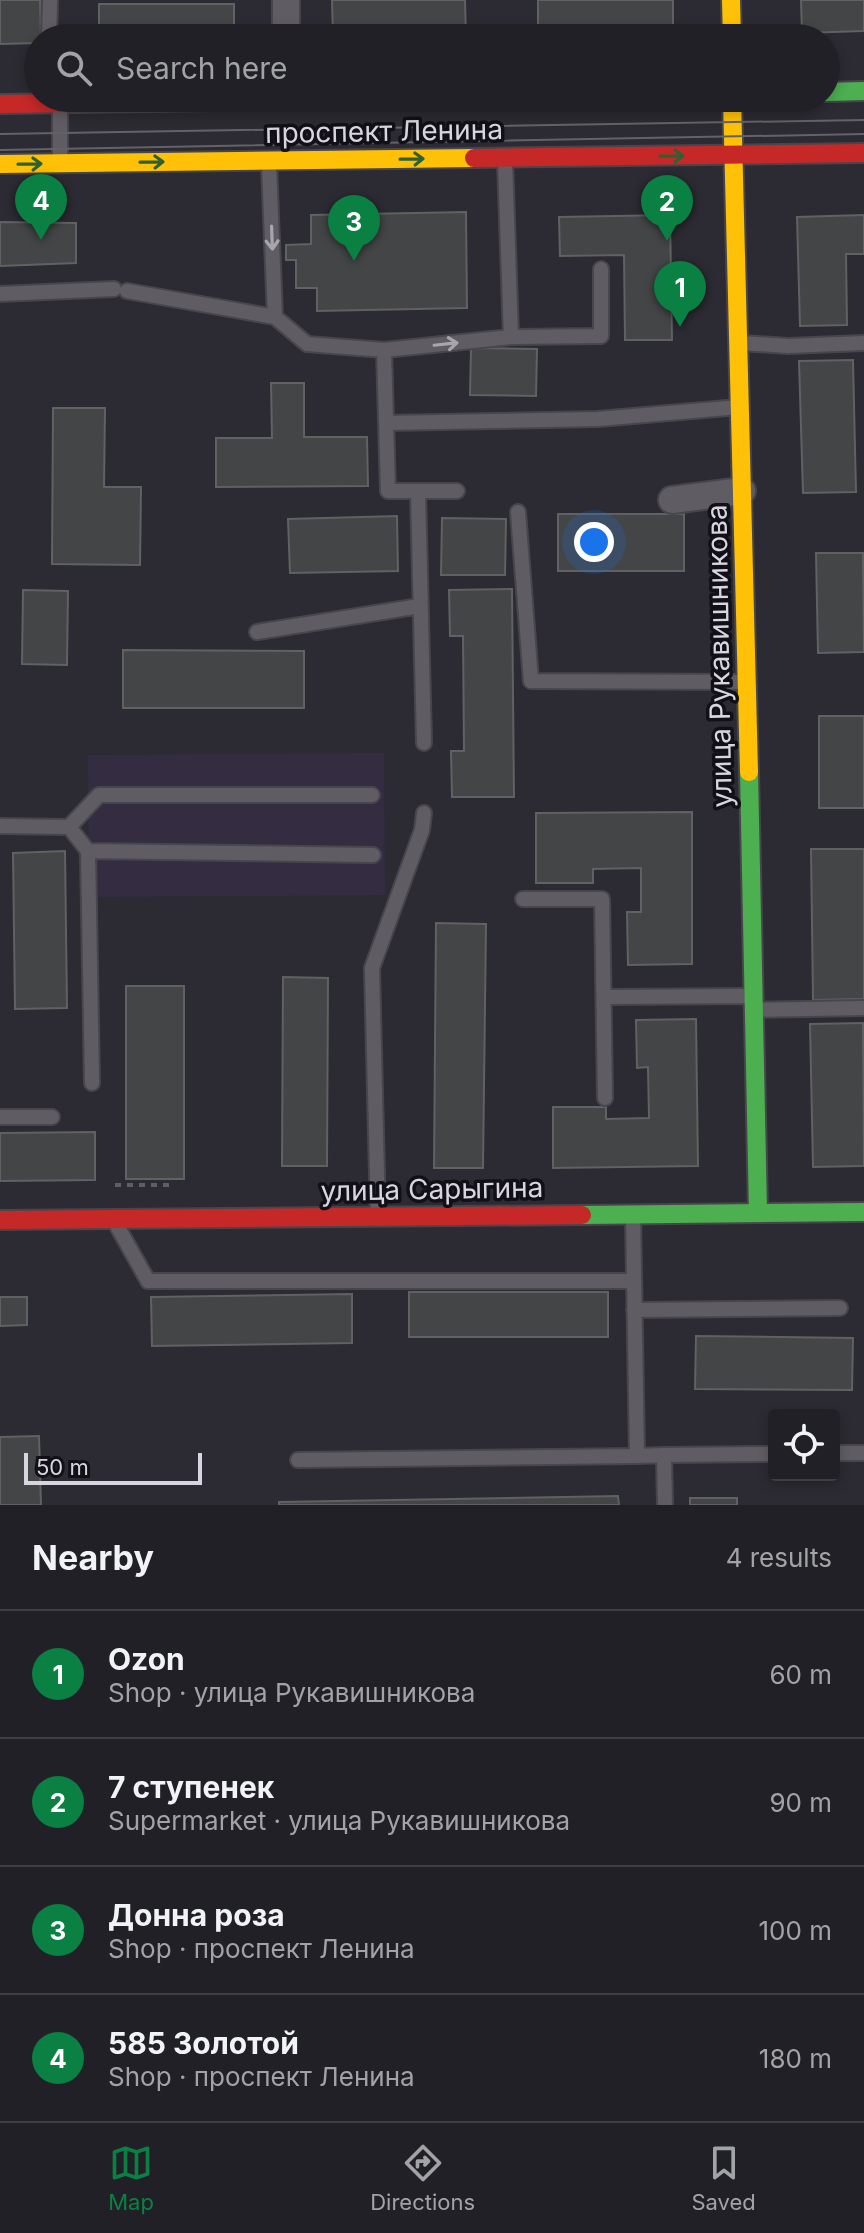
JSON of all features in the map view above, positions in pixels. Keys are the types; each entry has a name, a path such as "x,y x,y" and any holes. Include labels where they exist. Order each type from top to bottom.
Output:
{"street":[{"path":"286,0 286,24"},
{"path":"731,0 732,24"},
{"path":"840,92 864,91"},
{"name":"проспект Ленина","path":"0,104 24,103"},
{"name":"улица Рукавишникова","path":"732,112 758,1213"},
{"name":"проспект Ленина","path":"0,164 864,153"},
{"path":"672,500 742,491"},
{"name":"улица Сарыгина","path":"0,1220 864,1212"}],"lane":[{"path":"49,24 50,0"},
{"path":"59,112 60,163"},
{"path":"505,158 511,337"},
{"path":"269,160 275,317"},
{"path":"0,294 120,290 275,317 307,344 384,350 511,337 601,336 601,269"},
{"path":"737,343 788,346 864,343"},
{"path":"384,350 388,491 457,491"},
{"path":"386,423 598,419 740,407"},
{"path":"418,491 424,743"},
{"path":"518,512 531,681 747,682"},
{"path":"257,632 420,606"},
{"path":"0,826 69,827 99,795 372,795"},
{"path":"378,1218 372,968 422,830 424,813"},
{"path":"69,827 88,851 92,1083"},
{"path":"88,851 373,855"},
{"path":"523,899 602,899 605,1098"},
{"path":"604,997 864,1008"},
{"path":"0,1117 52,1117"},
{"path":"633,1215 637,1456"},
{"path":"113,1220 148,1281 634,1281"},
{"path":"634,1310 840,1308"},
{"path":"840,1453 864,1453"},
{"path":"298,1460 768,1454"},
{"path":"664,1455 665,1505"}],"path":[{"path":"115,1185 173,1185"}],"shaded area":[{"path":"384,753 385,895 89,897 88,755"}],"building":[{"path":"0,0 40,0 41,24 24,24 24,43 0,44"},
{"path":"332,0 465,0 466,24 333,24"},
{"path":"538,0 673,0 673,24 538,24"},
{"path":"801,0 864,0 864,31 840,32 840,24 802,24"},
{"path":"99,4 234,4 234,24 99,24"},
{"path":"466,212 467,308 317,311 317,288 296,288 296,260 286,260 286,245 311,244 311,215"},
{"path":"670,215 672,340 625,340 624,255 560,256 559,217"},
{"path":"864,215 864,254 846,254 847,325 800,326 797,217"},
{"path":"0,222 76,223 76,263 0,266"},
{"path":"471,348 537,349 536,396 470,395"},
{"path":"853,360 856,492 803,493 799,361"},
{"path":"271,383 304,383 304,437 367,437 368,486 216,487 216,438 272,438"},
{"path":"53,408 105,408 104,487 141,487 140,565 52,564"},
{"path":"558,514 684,514 684,571 558,571"},
{"path":"397,516 398,571 290,573 288,519"},
{"path":"442,518 506,519 505,575 441,575"},
{"path":"816,553 863,553 864,652 818,653"},
{"path":"512,589 514,797 452,797 451,751 464,751 463,636 450,636 449,590"},
{"path":"23,590 68,591 67,665 22,664"},
{"path":"123,650 304,651 304,708 123,708"},
{"path":"819,716 864,716 864,808 819,808"},
{"path":"692,812 692,964 628,965 627,912 641,912 641,868 593,869 593,883 536,883 536,813"},
{"path":"811,849 864,849 864,999 813,1000"},
{"path":"65,851 67,1008 15,1009 13,853"},
{"path":"436,923 486,924 483,1168 434,1168"},
{"path":"283,977 328,978 327,1166 282,1166"},
{"path":"126,986 184,986 184,1179 126,1179"},
{"path":"696,1019 698,1166 553,1168 553,1107 606,1107 606,1119 649,1118 648,1067 637,1068 636,1020"},
{"path":"863,1023 864,1166 813,1167 810,1024"},
{"path":"95,1132 95,1180 0,1181 0,1133"},
{"path":"409,1292 608,1292 608,1337 409,1337"},
{"path":"352,1294 352,1343 152,1346 151,1297"},
{"path":"0,1297 27,1297 27,1325 0,1326"},
{"path":"696,1336 853,1338 852,1390 695,1389"},
{"path":"39,1436 41,1505 0,1505 0,1437"},
{"path":"618,1496 619,1505 279,1505 279,1502"},
{"path":"690,1498 737,1498 737,1505 690,1505"}],"tram line":[{"path":"0,134 864,120"},
{"path":"0,150 864,134"}],"traffic: fast":[{"path":"840,92 864,91"},
{"path":"749,772 758,1213"},
{"path":"582,1215 864,1212"}],"traffic: slow":[{"path":"731,0 732,24"},
{"path":"732,112 749,772"},
{"path":"0,164 474,158"}],"traffic: jam":[{"path":"0,104 24,104"},
{"path":"474,158 864,153"},
{"path":"0,1220 582,1215"}],"place":[{"name":"585 Золотой","path":"41,240"},
{"name":"7 ступенек","path":"667,241"},
{"name":"Донна роза","path":"354,261"},
{"name":"Ozon","path":"680,327"}]}
